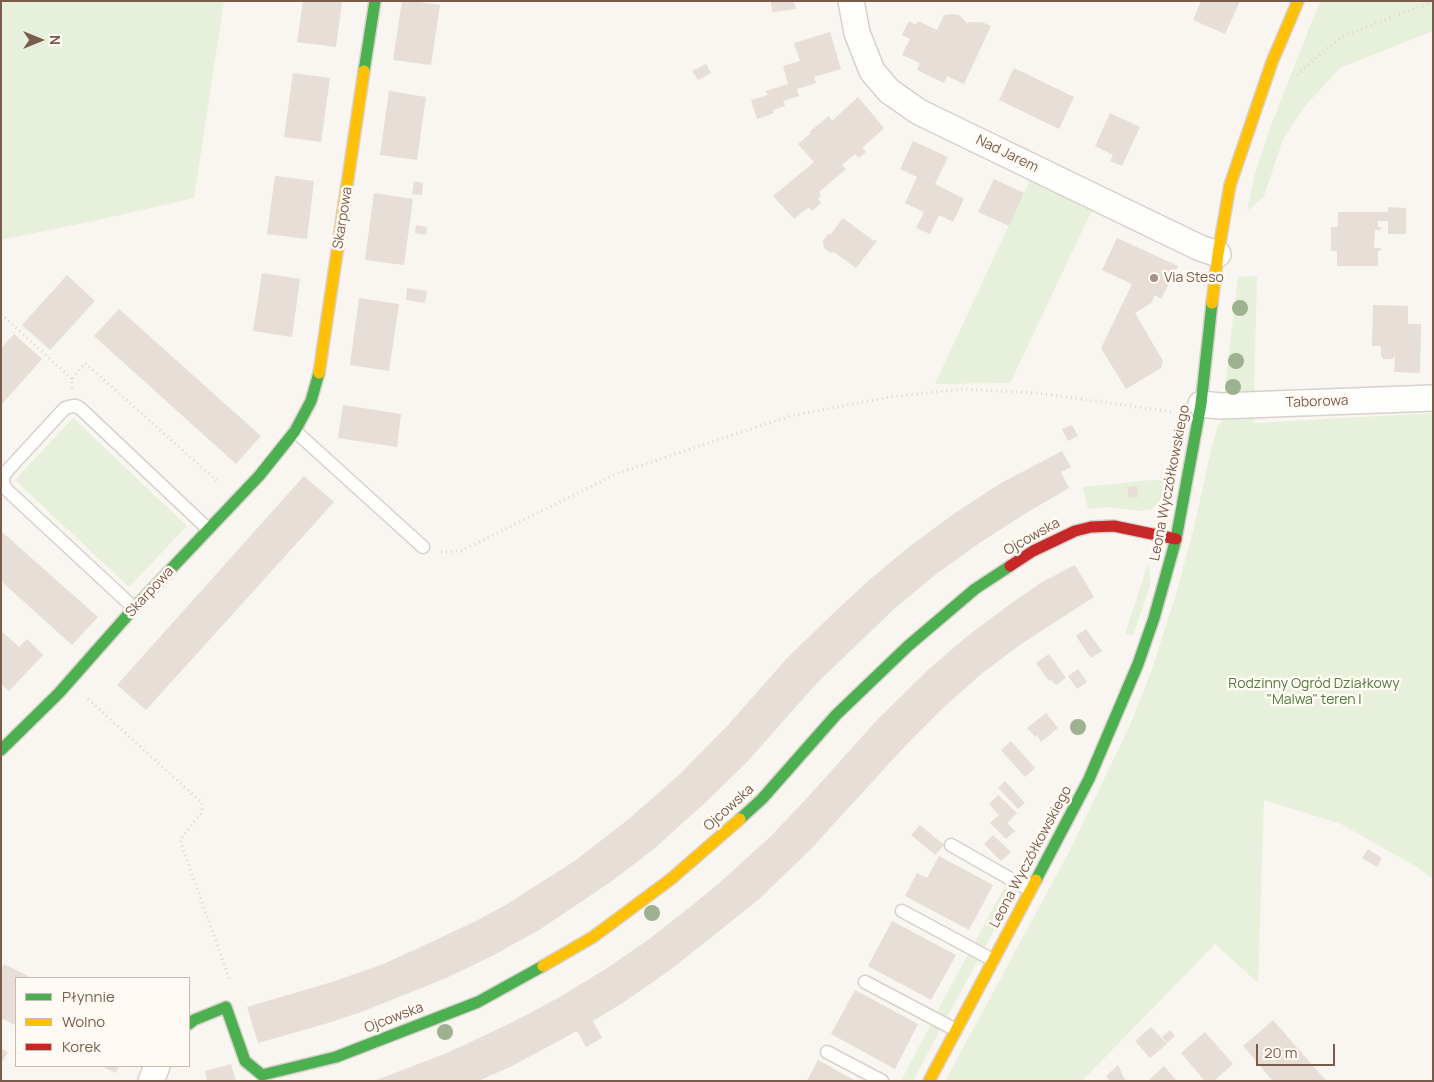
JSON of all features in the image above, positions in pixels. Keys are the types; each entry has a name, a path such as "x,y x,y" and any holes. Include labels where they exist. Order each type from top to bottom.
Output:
{"street":[{"name":"Skarpowa","path":"1,750 69,682 134,608 259,476 295,431 310,401 318,377 375,1"},
{"name":"Nad Jarem","path":"851,1 857,33 872,71 889,91 919,112 1200,248 1218,254"},
{"name":"Leona Wyczółkowskiego","path":"929,1081 1089,779 1138,664 1154,618 1176,539 1191,409 1230,185 1272,62 1298,1"},
{"name":"Taborowa","path":"1191,409 1220,406 1433,398"},
{"name":"Ojcowska","path":"226,1007 245,1061 262,1075 336,1057 478,1002 593,937 671,879 762,799 836,715 908,646 975,589 1033,551 1075,531 1091,527 1114,526 1176,539"},
{"path":"190,1023 226,1007"},
{"path":"151,1081 157,1067"}],"lane":[{"path":"134,608 7,490 3,484 3,477 7,471 65,408 76,406 81,409 208,529"},
{"path":"295,431 424,547"},
{"path":"951,845 1030,890"},
{"path":"902,911 994,960"},
{"path":"865,982 956,1030"},
{"path":"827,1052 882,1081"}],"path":[{"path":"1294,79 1319,55 1342,37 1406,10 1433,3"},
{"path":"1,314 72,379 85,364 237,499"},
{"path":"424,547 436,553 461,551 618,473 790,416 890,397 963,389 1037,392 1150,408 1191,409"},
{"path":"69,682 202,803 202,812 180,840 237,1000 226,1007"}],"green space":[{"path":"1,1 224,1 194,198 1,240"},
{"path":"1320,1 1433,1 1433,31 1340,68 1305,106 1283,139 1264,196 1247,211 1255,173 1270,128"},
{"path":"1030,180 1092,210 1010,383 935,384"},
{"path":"1257,276 1254,390 1251,396 1227,395 1225,386 1238,277"},
{"name":"Rodzinny Ogród Działkowy \"Malwa\" teren I","path":"1255,412 1255,423 1433,413 1433,879 1417,867 1341,824 1264,800 1258,983 1215,944 1082,1081 945,1081 1069,852 1130,725 1151,672 1175,598 1193,532 1218,425 1225,419"},
{"path":"73,418 187,526 129,587 15,480"},
{"path":"1167,480 1162,498 1152,509 1141,511 1106,507 1088,509 1083,487"},
{"path":"1148,564 1150,586 1133,636 1125,634"},
{"path":"1006,884 1016,889 985,947 975,942"},
{"path":"968,954 978,960 947,1017 937,1012"},
{"path":"931,1024 940,1030 913,1081 901,1081"}],"building":[{"path":"303,1 342,1 336,47 297,42"},
{"path":"402,1 440,5 431,65 393,60"},
{"path":"771,1 794,1 796,9 772,12"},
{"path":"1201,1 1240,1 1225,34 1193,20"},
{"path":"944,15 959,15 968,24 969,22 982,22 991,26 964,84 947,76 944,83 917,70 920,63 902,55 910,39 902,35 909,21 916,25 918,21 937,30"},
{"path":"830,32 841,69 814,77 816,83 797,89 799,96 783,101 785,106 773,110 774,113 757,119 751,100 768,95 766,91 788,84 783,66 800,61 794,43"},
{"path":"706,64 711,73 698,80 692,71"},
{"path":"1014,68 1074,97 1059,129 999,100"},
{"path":"293,73 330,78 321,142 284,137"},
{"path":"389,91 426,97 417,160 380,155"},
{"path":"858,97 884,128 862,148 866,152 859,158 855,154 842,165 846,169 819,192 821,196 818,199 821,203 812,211 809,207 794,219 773,196 814,162 798,144 811,133 809,132 829,116 832,121"},
{"path":"1110,113 1140,127 1122,166 1110,161 1113,155 1095,146"},
{"path":"913,141 948,157 935,184 964,199 953,222 939,215 930,234 916,228 924,212 905,203 917,177 900,169"},
{"path":"275,176 314,181 307,239 267,234"},
{"path":"994,179 1024,193 1009,226 978,212"},
{"path":"414,181 423,183 422,195 412,194"},
{"path":"374,193 413,199 404,265 365,260"},
{"path":"1388,207 1406,208 1406,234 1388,234 1388,221 1378,221 1378,227 1381,227 1381,230 1375,230 1374,248 1381,248 1381,251 1378,251 1378,266 1337,266 1337,251 1331,251 1331,227 1338,227 1338,212 1388,212"},
{"path":"843,218 874,241 877,241 856,268 834,252 830,253 824,248 823,241"},
{"path":"416,225 427,227 426,235 415,233"},
{"path":"1117,238 1178,266 1161,299 1155,295 1151,303 1135,313 1163,361 1161,368 1126,389 1101,348 1132,284 1102,270"},
{"path":"262,273 300,279 292,337 253,331"},
{"path":"67,275 95,301 50,350 22,325"},
{"path":"407,288 427,291 425,303 406,300"},
{"path":"359,298 399,304 389,371 350,365"},
{"path":"1373,305 1408,306 1408,324 1421,324 1420,373 1394,372 1395,356 1392,359 1384,359 1381,356 1381,346 1372,346"},
{"path":"119,309 261,436 236,464 94,336"},
{"path":"14,334 42,359 1,405 1,348"},
{"path":"343,405 401,414 397,447 338,438"},
{"path":"1072,425 1078,436 1068,441 1062,429"},
{"path":"1062,451 1071,467 1061,472 1069,488 978,544 935,575 894,609 817,683 746,763 708,800 655,848 612,881 539,930 492,956 444,979 361,1012 258,1043 247,1007 332,982 381,965 504,906 576,860 630,818 681,773 729,724 788,657 868,581 910,546 955,513 1001,483"},
{"path":"304,476 334,502 146,710 117,685"},
{"path":"1137,486 1138,497 1129,498 1127,487"},
{"path":"1,531 98,617 72,645 1,581"},
{"path":"1075,565 1094,597 1021,644 980,675 942,709 906,745 810,850 757,901 670,970 593,1021 602,1038 586,1047 577,1031 512,1066 478,1081 374,1081 447,1053 511,1023 558,998 648,940 717,885 770,837 878,719 929,669 970,634 1013,602 1042,582"},
{"path":"1086,629 1102,651 1091,658 1076,636"},
{"path":"1,631 19,647 27,639 43,655 9,691 1,684"},
{"path":"1049,654 1066,678 1056,685 1051,680 1049,681 1036,663"},
{"path":"1078,669 1087,682 1077,689 1068,676"},
{"path":"1046,713 1058,728 1041,742 1037,735 1035,737 1027,728"},
{"path":"1011,741 1035,768 1025,777 1001,750"},
{"path":"1005,781 1025,803 1018,809 998,788"},
{"path":"998,795 1017,813 1007,823 1015,831 1006,839 990,823 999,815 989,804"},
{"path":"920,825 944,845 935,855 911,835"},
{"path":"993,835 1011,852 1001,861 984,844"},
{"path":"1368,849 1382,858 1377,867 1362,858"},
{"path":"939,856 993,885 969,930 905,896 917,873 927,878"},
{"path":"892,921 956,955 931,1000 868,966"},
{"path":"4,964 30,977 15,977 15,1025 1,1018 1,969"},
{"path":"855,990 918,1024 895,1069 831,1034"},
{"path":"1273,1020 1327,1081 1273,1081 1243,1046"},
{"path":"1151,1027 1167,1044 1150,1058 1135,1041"},
{"path":"1170,1030 1175,1036 1167,1043 1162,1037"},
{"path":"1205,1032 1233,1064 1214,1081 1205,1081 1181,1053"},
{"path":"1,1048 8,1052 1,1064"},
{"path":"818,1060 856,1081 807,1081"},
{"path":"231,1064 236,1081 207,1081 205,1071"},
{"path":"1118,1065 1127,1081 1110,1081 1106,1076"},
{"path":"1164,1066 1177,1081 1148,1081"},
{"path":"103,1067 119,1067 116,1073"}],"traffic: fast":[{"path":"364,71 375,1"},
{"path":"1036,880 1089,779 1138,664 1154,618 1176,539 1201,404 1212,303"},
{"path":"1,750 59,693 134,608 259,476 295,431 311,401 319,373"},
{"path":"740,819 762,799 836,715 908,646 975,589 1010,566"},
{"path":"190,1023 226,1007 245,1061 262,1075 336,1057 478,1002 543,966"}],"traffic: slow":[{"path":"1212,303 1230,185 1272,62 1298,1"},
{"path":"319,373 364,71"},
{"path":"543,966 593,937 671,879 740,819"},
{"path":"929,1081 1036,880"}],"traffic: jam":[{"path":"1010,566 1033,551 1075,531 1091,527 1114,526 1176,539"}],"place":[{"name":"Via Steso","path":"1154,278"}]}
